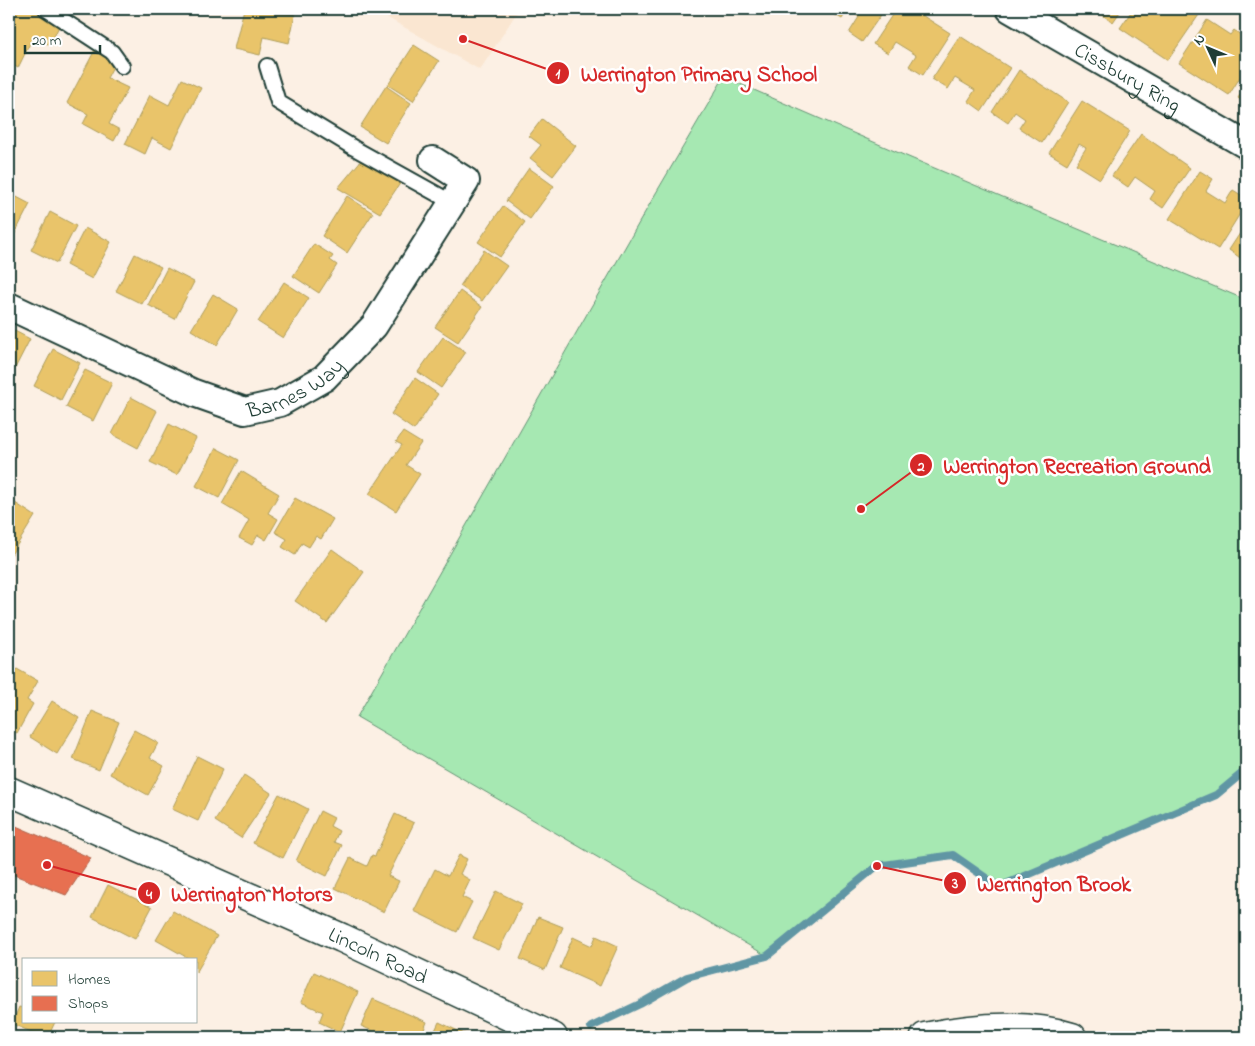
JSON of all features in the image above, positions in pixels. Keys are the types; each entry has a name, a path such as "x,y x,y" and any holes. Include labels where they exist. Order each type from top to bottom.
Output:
{"street":[{"name":"Cissbury Ring","path":"1010,9 1246,145"},
{"name":"Barnes Way","path":"9,306 194,393 245,412 280,403 324,378 374,326 453,203 466,182 433,160"},
{"name":"Lincoln Road","path":"9,791 342,938 552,1037"},
{"path":"925,1037 981,1029 1030,1028 1072,1037"}],"lane":[{"path":"46,9 112,52 122,66"},
{"path":"267,66 278,102 354,148 453,203"}],"shaded area":[{"path":"372,9 519,9 480,70"}],"green space":[{"path":"724,77 1246,300 1246,770 1216,795 999,887 952,855 877,866 767,956 357,717"}],"building: Homes":[{"path":"9,9 37,9 62,20 50,45 33,37 18,68 9,63"},
{"path":"244,9 270,9 295,15 289,43 264,37 260,55 234,49"},
{"path":"826,9 848,9 842,19"},
{"path":"848,9 885,9 862,42 849,33 859,17"},
{"path":"896,9 912,9 950,33 923,75 909,66 916,55 895,42 888,53 873,44"},
{"path":"1093,9 1122,9 1113,22"},
{"path":"1133,9 1203,9 1168,60 1120,28"},
{"path":"1207,20 1230,35 1234,30 1246,39 1246,68 1229,95 1179,63"},
{"path":"960,36 1010,68 982,111 968,101 975,90 955,78 948,89 932,79"},
{"path":"414,45 439,61 413,101 388,85"},
{"path":"97,46 118,57 107,78 128,88 109,124 120,130 114,141 83,124 88,114 67,103"},
{"path":"1019,70 1068,102 1042,143 1019,128 1025,119 1015,112 1008,123 992,112"},
{"path":"182,79 201,88 171,148 152,138 145,154 125,144 150,95 169,105"},
{"path":"386,86 411,103 386,143 360,127"},
{"path":"1246,86 1246,104 1238,98"},
{"path":"1082,101 1130,131 1100,179 1076,164 1086,148 1079,144 1067,164 1049,153"},
{"path":"542,119 576,146 553,176 530,158 541,145 529,136"},
{"path":"1141,134 1190,168 1163,208 1150,199 1155,191 1135,177 1128,187 1112,176"},
{"path":"363,158 403,179 380,213 338,188"},
{"path":"529,168 554,186 530,219 506,201"},
{"path":"1200,171 1213,179 1206,191 1225,203 1233,190 1246,198 1246,204 1218,249 1169,219"},
{"path":"9,193 30,204 11,241 9,240"},
{"path":"347,196 373,213 347,253 322,236"},
{"path":"503,206 525,222 500,257 478,242"},
{"path":"50,212 76,226 57,263 31,250"},
{"path":"1246,224 1246,262 1229,250"},
{"path":"85,228 111,242 92,279 66,265"},
{"path":"314,244 333,256 330,260 337,265 319,293 293,276"},
{"path":"484,250 507,266 482,301 460,286"},
{"path":"135,254 161,267 142,304 116,291"},
{"path":"167,268 194,282 175,319 148,305"},
{"path":"284,282 309,298 283,338 258,322"},
{"path":"460,291 482,307 458,342 435,327"},
{"path":"213,294 238,309 217,345 191,330"},
{"path":"9,328 30,339 11,376 9,375"},
{"path":"443,337 466,352 441,388 418,372"},
{"path":"53,349 80,363 61,400 34,386"},
{"path":"85,370 112,383 93,421 66,407"},
{"path":"415,378 438,394 414,430 391,414"},
{"path":"131,397 157,411 138,448 112,434"},
{"path":"169,424 196,438 177,475 150,462"},
{"path":"403,432 421,443 406,465 420,474 396,511 369,494 402,445 396,442"},
{"path":"216,448 239,460 219,498 196,486"},
{"path":"241,471 279,494 268,513 278,519 266,540 258,535 252,545 239,538 249,520 222,504"},
{"path":"295,498 333,519 321,539 316,536 309,547 302,543 295,555 282,547 287,539 275,532"},
{"path":"9,499 35,516 9,558"},
{"path":"332,549 364,572 327,623 295,601"},
{"path":"17,669 38,681 27,700 33,704 17,733 9,729 9,684"},
{"path":"52,701 79,718 57,754 30,737"},
{"path":"92,711 119,722 99,770 73,759"},
{"path":"134,730 158,743 150,758 164,766 148,795 110,774"},
{"path":"197,756 223,769 198,821 172,809"},
{"path":"244,775 271,793 241,838 215,821"},
{"path":"279,794 308,809 283,858 253,843"},
{"path":"320,811 334,818 330,826 339,831 334,842 342,845 327,876 296,861"},
{"path":"395,814 414,823 388,876 399,881 384,912 335,888 350,858 367,866 372,855 375,856"},
{"path":"459,855 467,859 460,874 470,880 462,897 472,902 457,932 414,911 435,869 448,876"},
{"path":"108,885 152,907 135,939 92,917"},
{"path":"496,891 522,904 499,950 473,938"},
{"path":"173,911 217,936 198,969 198,958 188,958 156,940"},
{"path":"538,917 563,927 545,970 520,959"},
{"path":"596,936 618,946 600,986 560,968 573,937 592,946"},
{"path":"314,972 358,992 340,1032 319,1022 323,1012 301,1002"},
{"path":"373,999 427,1022 421,1037 382,1037 382,1035 361,1026"},
{"path":"19,1007 22,1008 22,1024 54,1024 48,1037 44,1037 12,1024"},
{"path":"439,1022 471,1037 432,1037"}],"building: Shops":[{"path":"9,823 91,858 66,895 9,873"}],"waterway":[{"path":"591,1027 640,1004 687,977 767,956 877,866 953,855 999,887 1216,795 1246,770"}],"place":[{"name":"Werrington Primary School","path":"463,39"},
{"name":"Werrington Recreation Ground","path":"861,509"},
{"name":"Werrington Motors","path":"47,865"},
{"name":"Werrington Brook","path":"877,866"}]}
